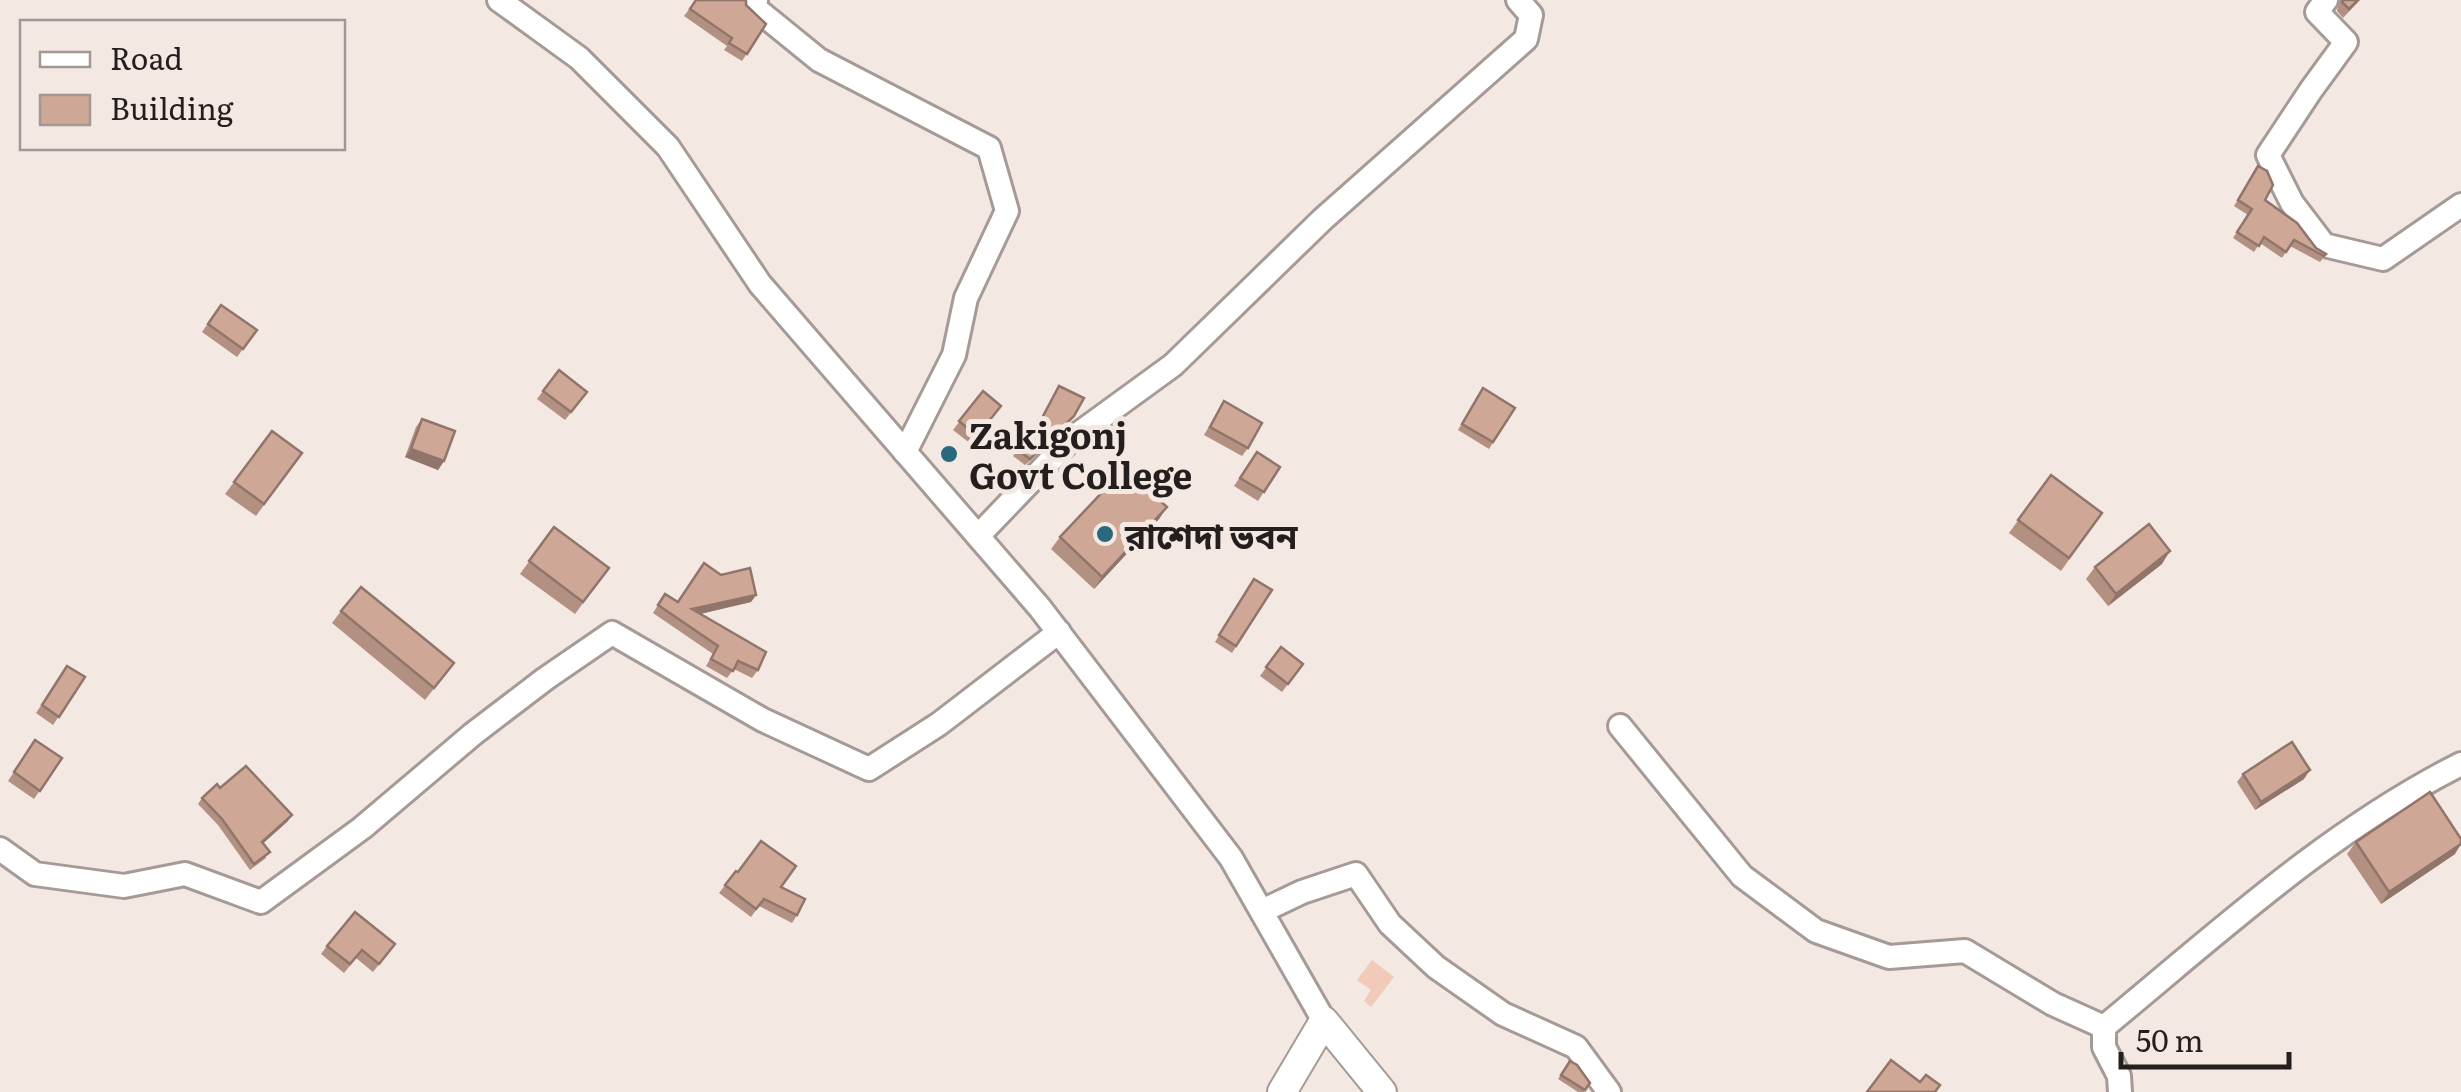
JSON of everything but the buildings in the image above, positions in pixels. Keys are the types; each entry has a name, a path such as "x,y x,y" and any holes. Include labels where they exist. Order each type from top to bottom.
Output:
{"main road":[{"path":"1282,1092 1324,1020 1382,1092"}],"street":[{"path":"499,0 578,58 668,148 760,284 1059,632 1232,858 1324,1020"},
{"path":"756,0 755,8 820,60 989,148 1007,212 966,298 954,355 904,452"},
{"path":"978,536 1070,440 1172,365 1323,219 1526,39 1531,15 1518,0"},
{"path":"2326,0 2317,12 2346,42 2268,156 2292,203 2324,245 2384,259 2461,205"},
{"path":"0,848 35,874 124,886 185,874 261,902 362,828 473,734 612,633 763,720 869,768 938,724 1059,632"},
{"path":"1620,726 1742,876 1816,931 1890,957 1965,950 2053,1004 2104,1028"},
{"path":"2104,1028 2314,854 2416,786 2461,764"},
{"path":"1262,911 1302,892 1356,874 1390,924 1436,967 1503,1014 1576,1046 1610,1092"},
{"path":"2104,1028 2104,1047 2119,1076 2120,1092"}],"shaded area":[{"path":"1372,960 1394,977 1371,1007 1364,1001 1371,990 1357,980"}],"place":[{"name":"Zakigonj Govt College","path":"949,454"},
{"name":"রাশেদা ভবন","path":"1105,534"}]}
